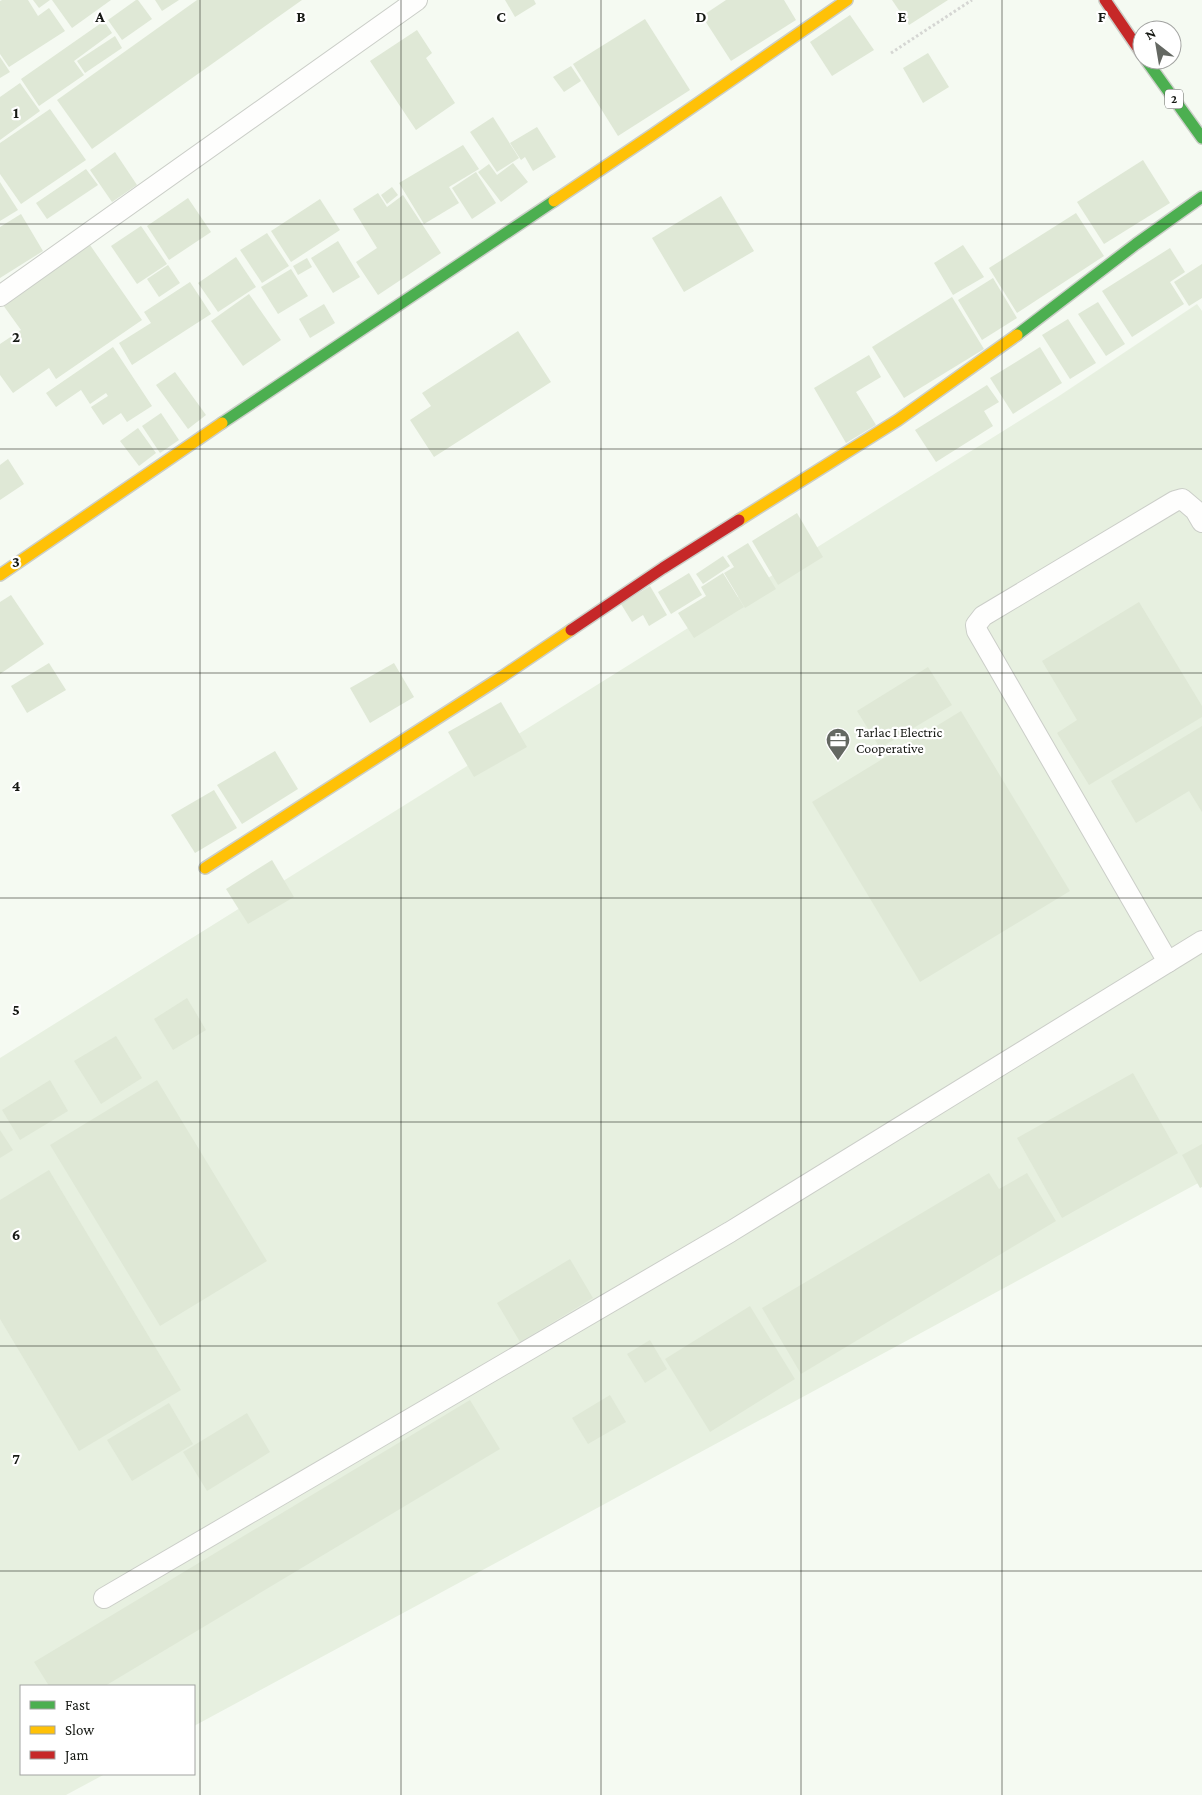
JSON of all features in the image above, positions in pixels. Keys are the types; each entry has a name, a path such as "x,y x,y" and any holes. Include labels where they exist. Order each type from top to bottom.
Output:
{"main road":[{"path":"0,575 359,330 652,135 847,0"},
{"path":"1105,0 1132,39"},
{"name":"2","path":"1153,70 1202,138"},
{"path":"205,868 478,692 663,568 898,420 1041,318 1136,244 1202,197"}],"lane":[{"path":"0,296 417,0"},
{"path":"1168,962 977,632 976,625 983,616 1175,501 1182,499 1202,522"},
{"path":"104,1598 730,1232 1202,941"}],"path":[{"path":"892,54 972,0"}],"shaded area":[{"name":"Tarlac I Electric Cooperative","path":"1197,304 1202,311 1202,1181 195,1725 195,1685 20,1685 20,1775 103,1775 66,1795 0,1795 0,1058 1059,396"}],"building":[{"path":"28,0 38,16 49,8 65,31 9,67 0,54 0,1"},
{"path":"33,0 50,0 39,8"},
{"path":"52,0 111,0 72,28"},
{"path":"138,0 152,19 122,40 108,20"},
{"path":"155,0 179,0 162,11"},
{"path":"197,0 302,0 92,149 57,100"},
{"path":"505,0 534,0 536,4 515,17"},
{"path":"726,0 784,0 796,20 731,61 702,16"},
{"path":"892,0 948,0 909,25"},
{"path":"850,15 874,50 832,76 810,42"},
{"path":"645,19 690,90 618,136 573,64"},
{"path":"104,21 112,33 74,61 84,75 39,106 21,79"},
{"path":"417,30 432,53 426,58 455,103 416,130 370,61"},
{"path":"115,36 122,48 85,73 77,61"},
{"path":"928,53 949,87 923,103 903,68"},
{"path":"0,57 10,72 0,78"},
{"path":"571,66 581,81 564,92 553,77"},
{"path":"20,83 40,111 0,140 0,97"},
{"path":"50,109 86,160 21,204 0,174 0,143"},
{"path":"493,117 519,158 497,172 470,132"},
{"path":"537,127 556,157 533,171 525,157 521,160 510,143"},
{"path":"463,145 479,169 449,187 459,203 424,224 399,183"},
{"path":"115,152 137,185 112,202 90,170"},
{"path":"1143,160 1170,203 1104,244 1077,202"},
{"path":"513,163 528,182 501,202 478,172 489,164 497,175"},
{"path":"86,169 98,185 47,219 36,203"},
{"path":"476,172 496,203 472,219 452,188"},
{"path":"0,182 18,210 0,221"},
{"path":"392,187 398,195 387,204 381,195"},
{"path":"378,193 387,207 403,195 441,253 378,295 356,262 377,248 353,209"},
{"path":"721,196 754,251 684,292 652,238"},
{"path":"188,198 211,232 169,260 147,226"},
{"path":"320,199 340,230 291,262 271,231"},
{"path":"1076,213 1104,256 1017,313 989,268"},
{"path":"21,214 43,251 0,278 0,227"},
{"path":"141,226 167,264 137,284 111,246"},
{"path":"267,233 289,266 262,283 240,250"},
{"path":"338,241 360,277 333,293 311,258"},
{"path":"90,245 142,320 56,379 49,368 13,393 0,375 0,344 21,330 3,305"},
{"path":"963,245 984,277 953,295 934,263"},
{"path":"1170,248 1185,272 1170,282 1184,304 1132,337 1102,291"},
{"path":"236,257 256,287 218,312 198,283"},
{"path":"307,258 312,267 298,275 293,266"},
{"path":"1202,264 1202,298 1189,306 1174,282"},
{"path":"168,265 180,283 159,297 147,279"},
{"path":"291,269 308,296 278,314 261,287"},
{"path":"993,278 1017,318 982,340 958,300"},
{"path":"190,282 211,314 132,365 119,343 151,323 144,312"},
{"path":"249,294 281,340 243,366 211,321"},
{"path":"952,297 984,349 904,398 872,347"},
{"path":"1098,302 1125,344 1106,356 1078,314"},
{"path":"324,304 335,323 310,338 299,319"},
{"path":"1068,319 1096,363 1070,379 1042,335"},
{"path":"518,331 551,382 434,457 410,420 431,406 422,393"},
{"path":"113,347 152,406 127,422 121,413 103,425 91,407 108,396 106,393 90,404 81,390 56,407 46,393"},
{"path":"1040,347 1062,383 1013,414 990,378"},
{"path":"869,355 881,377 856,392 876,425 846,443 814,388"},
{"path":"175,372 206,415 188,429 156,385"},
{"path":"987,385 999,402 984,411 993,426 936,462 915,430"},
{"path":"161,413 179,440 160,453 142,426"},
{"path":"138,428 156,453 139,466 120,441"},
{"path":"8,459 24,484 0,500 0,465"},
{"path":"797,513 823,557 778,585 752,541"},
{"path":"748,543 776,589 745,608 724,573 734,567 727,556"},
{"path":"723,556 730,566 703,584 696,574"},
{"path":"689,573 702,595 671,614 658,592"},
{"path":"723,573 744,607 694,638 678,613 706,596 701,587"},
{"path":"650,586 667,615 649,626 643,615 632,622 621,604"},
{"path":"11,595 44,644 0,674 0,602"},
{"path":"1139,602 1202,706 1202,717 1089,785 1057,733 1077,720 1042,661"},
{"path":"49,663 66,690 27,713 11,686"},
{"path":"394,663 414,697 370,723 350,688"},
{"path":"928,667 952,705 880,748 857,711"},
{"path":"501,702 527,747 474,777 448,732"},
{"path":"961,711 1070,891 920,982 812,802"},
{"path":"1202,726 1202,812 1189,791 1136,823 1111,781"},
{"path":"275,751 298,789 242,824 217,785"},
{"path":"214,790 237,828 195,853 171,815"},
{"path":"272,860 294,897 248,924 226,889"},
{"path":"187,998 206,1030 173,1050 154,1019"},
{"path":"116,1036 142,1078 101,1104 74,1061"},
{"path":"1133,1073 1178,1153 1062,1218 1017,1138"},
{"path":"50,1080 68,1111 20,1140 2,1110"},
{"path":"157,1080 267,1261 160,1326 50,1145"},
{"path":"0,1130 13,1150 0,1158"},
{"path":"1202,1144 1202,1187 1200,1188 1182,1155"},
{"path":"49,1170 181,1390 79,1451 0,1319 0,1200"},
{"path":"989,1173 999,1189 1027,1173 1056,1221 801,1374 762,1308"},
{"path":"570,1259 593,1298 520,1342 497,1303"},
{"path":"750,1306 795,1379 710,1432 665,1359"},
{"path":"650,1340 667,1369 645,1383 627,1354"},
{"path":"610,1395 626,1422 588,1444 572,1418"},
{"path":"470,1400 500,1449 107,1685 48,1685 34,1662"},
{"path":"169,1403 193,1444 132,1481 107,1440"},
{"path":"247,1413 270,1452 207,1491 183,1452"}],"traffic: fast":[{"path":"1153,70 1202,138"},
{"path":"1017,335 1136,244 1202,197"},
{"path":"222,423 554,201"}],"traffic: slow":[{"path":"554,201 847,0"},
{"path":"739,520 898,420 1017,335"},
{"path":"0,575 222,423"},
{"path":"205,868 571,630"}],"traffic: jam":[{"path":"1105,0 1132,39"},
{"path":"571,630 739,520"}],"place":[{"name":"Tarlac I Electric Cooperative","path":"838,761"}]}
